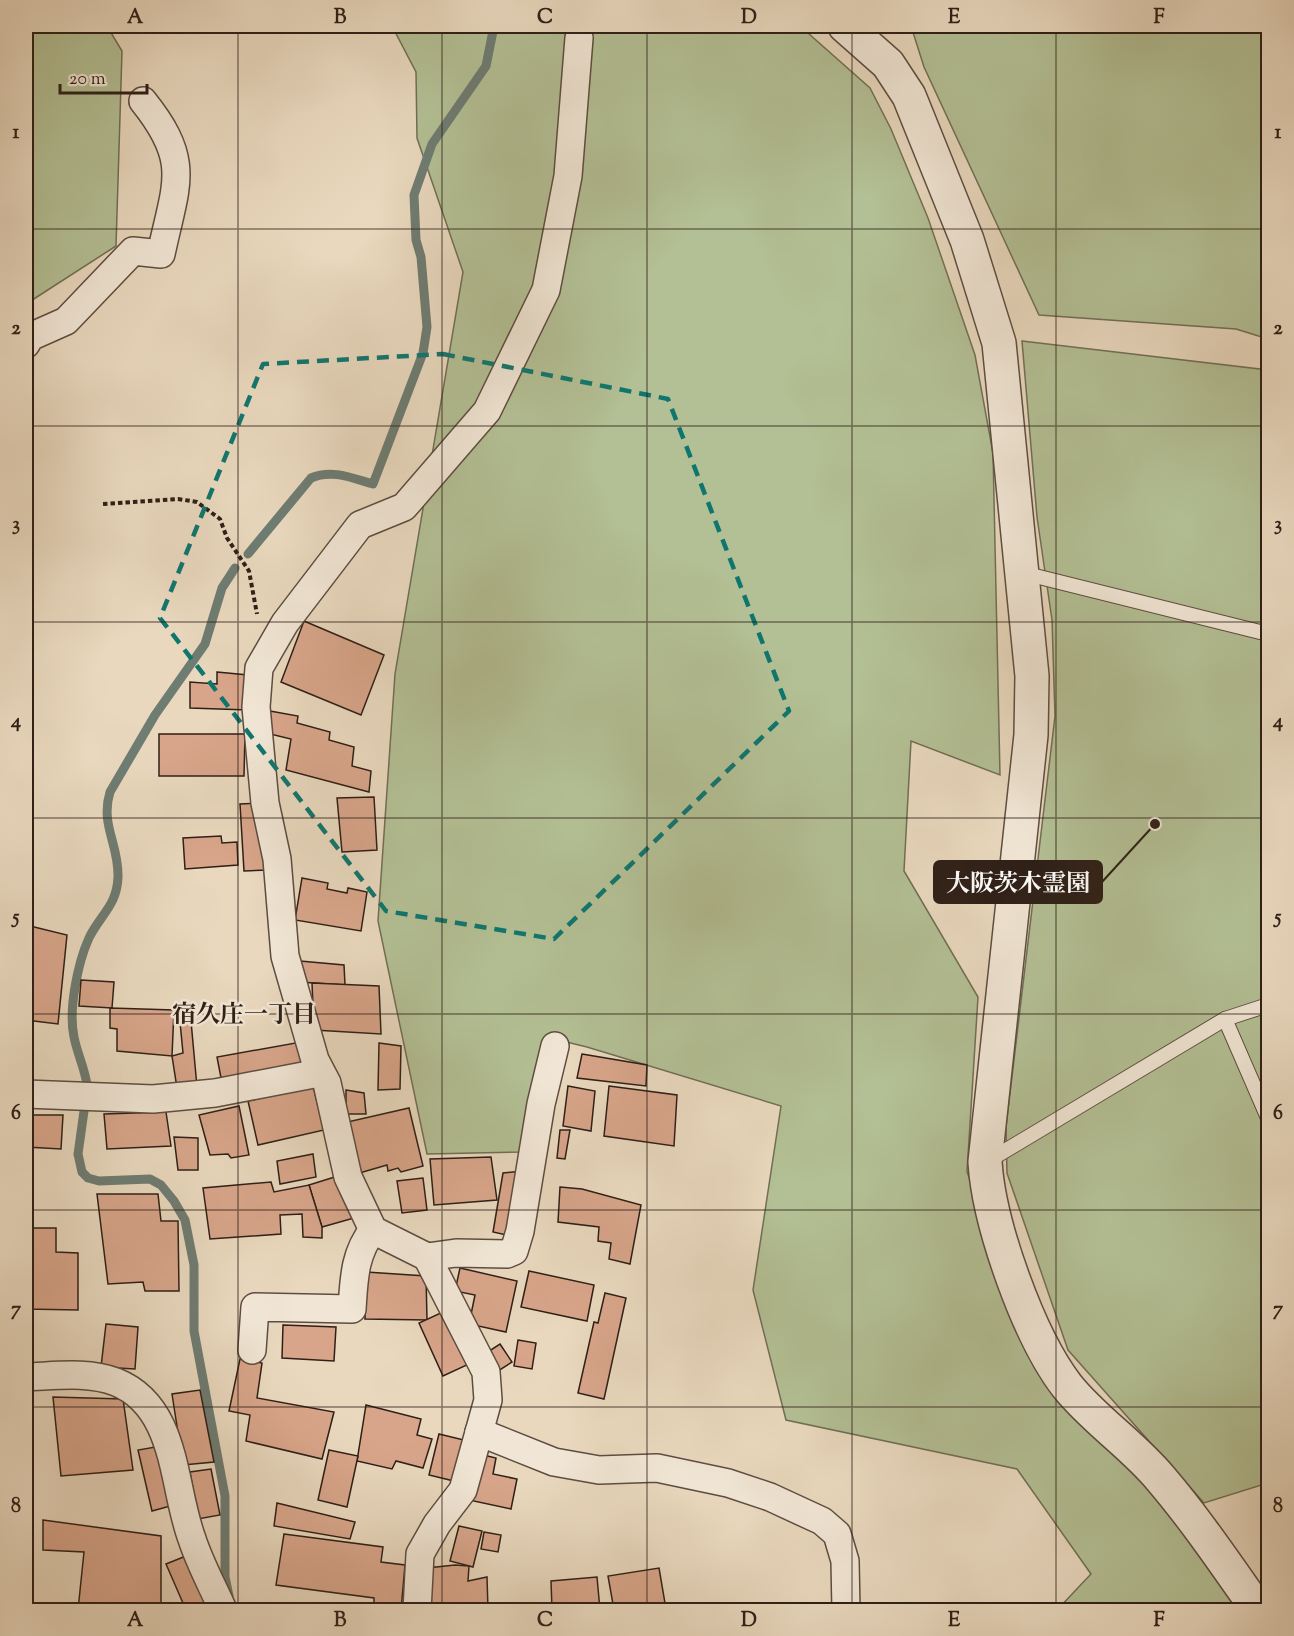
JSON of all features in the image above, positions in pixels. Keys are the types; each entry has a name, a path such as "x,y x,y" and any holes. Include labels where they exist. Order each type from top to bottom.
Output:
{"street":[{"path":"845,26 888,64 909,96 967,240 999,343 1032,676 1031,735 985,1162 986,1186 994,1223 1037,1337 1053,1365 1068,1387 1160,1478 1258,1611"},
{"path":"417,1611 420,1554 437,1524 463,1490 488,1400 486,1372 427,1257 373,1230 348,1177 327,1083 319,1073 285,956 277,859 265,802 258,731 256,707 260,668 285,623 360,525 404,507 487,411 546,290 568,176 579,38"},
{"path":"26,344 30,337 66,321 133,251 161,254 178,175 174,149 160,122 143,101"},
{"path":"427,1257 456,1252 507,1254 514,1251 520,1231 541,1104 555,1046"},
{"path":"26,1094 153,1099 215,1093 319,1073"},
{"path":"252,1350 255,1307 352,1309 354,1267 366,1239 373,1230"},
{"path":"26,1377 80,1375 116,1382 150,1404 162,1424 191,1539 223,1611"},
{"path":"479,1431 554,1462 599,1470 657,1468 728,1483 770,1497 822,1521 837,1534 845,1561 846,1611"}],"lane":[{"path":"1022,573 1269,634"},
{"path":"985,1162 1225,1019 1269,1005"},
{"path":"1225,1019 1269,1118"}],"path":[{"path":"103,504 178,499 197,502 209,508 220,519 227,538 249,571 257,619"}],"highlighted area":[{"path":"443,354 668,399 789,711 554,939 386,911 160,618 263,364"}],"green space":[{"path":"26,26 107,26 122,51 116,246 26,304"},
{"path":"392,26 800,26 870,88 891,129 928,218 975,355 993,453 1000,775 911,741 904,871 978,997 967,1172 1042,1375 1193,1535 1237,1610 1057,1610 1091,1574 1017,1469 786,1420 753,1290 781,1106 587,1047 550,1038 523,1152 427,1154 378,921 395,674 463,272 417,138 416,72"},
{"path":"911,26 1268,26 1268,339 1236,329 1039,315 924,67"},
{"path":"1022,341 1268,370 1268,1483 1204,1503 1068,1350 1007,1173 1006,1127 1055,716 1052,620 1037,517"}],"building":[{"path":"304,621 384,655 361,715 281,682"},
{"path":"217,672 248,675 248,710 190,708 190,682 217,684"},
{"path":"270,711 298,716 297,723 330,732 329,740 354,747 352,766 371,771 369,792 286,770 291,739 266,733"},
{"path":"159,734 245,734 244,776 159,776"},
{"path":"374,797 377,850 342,852 337,798"},
{"path":"262,803 269,870 244,871 240,804"},
{"path":"221,836 222,843 237,842 238,865 185,869 183,838"},
{"path":"302,878 328,883 327,889 347,893 348,888 367,892 361,931 295,920"},
{"path":"26,925 67,935 58,1024 26,1020"},
{"path":"300,961 344,965 345,985 299,982"},
{"path":"81,980 114,982 112,1008 79,1006"},
{"path":"312,983 379,986 381,1034 314,1030"},
{"path":"110,1008 174,1010 172,1056 117,1051 117,1029 110,1028"},
{"path":"191,1021 197,1087 177,1088 172,1056 183,1053 180,1022"},
{"path":"301,1042 306,1066 222,1083 217,1057"},
{"path":"379,1043 401,1046 400,1089 378,1090"},
{"path":"582,1054 647,1065 646,1086 577,1078"},
{"path":"313,1086 324,1130 258,1145 248,1101"},
{"path":"568,1086 595,1091 591,1131 563,1126"},
{"path":"609,1086 677,1095 674,1146 604,1136"},
{"path":"346,1090 364,1093 366,1114 346,1114"},
{"path":"239,1106 249,1155 231,1158 228,1154 210,1155 199,1115"},
{"path":"409,1108 423,1166 401,1172 398,1168 388,1171 387,1165 356,1174 343,1123"},
{"path":"166,1112 171,1146 107,1149 104,1114"},
{"path":"26,1115 63,1115 61,1149 26,1147"},
{"path":"560,1130 570,1130 565,1159 557,1158"},
{"path":"174,1137 198,1138 198,1170 178,1170"},
{"path":"313,1154 316,1177 280,1184 277,1161"},
{"path":"491,1157 497,1200 434,1205 430,1159"},
{"path":"522,1171 511,1236 493,1232 503,1173"},
{"path":"341,1175 354,1218 322,1227 309,1185"},
{"path":"423,1178 427,1210 402,1213 397,1181"},
{"path":"271,1182 274,1192 309,1185 322,1227 322,1238 303,1237 302,1214 280,1215 281,1234 210,1239 203,1188"},
{"path":"560,1187 582,1189 641,1205 630,1264 609,1259 611,1243 598,1241 599,1227 558,1222"},
{"path":"97,1194 158,1194 161,1221 178,1221 179,1291 145,1291 143,1282 108,1284"},
{"path":"27,1228 56,1228 56,1252 78,1253 78,1310 26,1309"},
{"path":"460,1268 517,1281 506,1332 469,1324 475,1295 455,1291"},
{"path":"529,1271 594,1285 587,1321 521,1307"},
{"path":"366,1272 426,1276 427,1320 365,1319"},
{"path":"605,1293 626,1298 604,1399 578,1393 594,1322 598,1323"},
{"path":"445,1311 469,1364 443,1376 419,1323"},
{"path":"106,1324 138,1327 135,1369 101,1367"},
{"path":"283,1325 336,1327 334,1361 282,1358"},
{"path":"518,1340 536,1343 532,1369 514,1366"},
{"path":"500,1344 512,1362 495,1373 483,1355"},
{"path":"240,1359 262,1363 257,1398 334,1412 322,1459 246,1441 250,1415 229,1411"},
{"path":"200,1390 214,1462 183,1465 172,1394"},
{"path":"53,1397 123,1399 133,1470 61,1476"},
{"path":"366,1405 421,1419 417,1435 432,1439 423,1468 396,1461 392,1469 357,1461"},
{"path":"439,1434 468,1441 458,1482 429,1475"},
{"path":"161,1446 174,1505 152,1511 138,1450"},
{"path":"329,1450 358,1456 347,1507 318,1500"},
{"path":"479,1454 496,1458 493,1474 517,1479 511,1509 469,1500"},
{"path":"211,1469 220,1515 198,1519 190,1472"},
{"path":"277,1503 355,1522 350,1539 274,1526"},
{"path":"43,1520 161,1536 161,1610 78,1610 84,1552 43,1550"},
{"path":"459,1526 482,1531 473,1567 450,1561"},
{"path":"484,1532 501,1535 498,1552 481,1549"},
{"path":"284,1534 383,1547 381,1562 405,1565 401,1610 374,1610 374,1598 276,1585"},
{"path":"191,1554 211,1602 186,1610 166,1564"},
{"path":"469,1566 468,1581 487,1577 488,1610 430,1610 427,1568"},
{"path":"659,1568 665,1603 614,1610 608,1576"},
{"path":"597,1577 600,1610 552,1610 551,1581"}],"waterway":[{"path":"248,554 311,478 334,474 373,484 423,353 427,327 421,257 416,240 414,195 432,144 486,66 494,26"},
{"path":"87,1085 72,1026 73,1000 85,948 93,930 115,896 117,887 118,865 107,815 110,792 155,715 205,644 222,588 235,568"},
{"path":"85,1104 78,1154 82,1172 88,1178 99,1181 150,1179 161,1185 185,1220 194,1265 194,1331 225,1496 225,1577 229,1596"}],"place":[{"name":"大阪茨木霊園","path":"1155,824"}],"district":[{"name":"宿久庄一丁目","path":"244,1016"}]}
